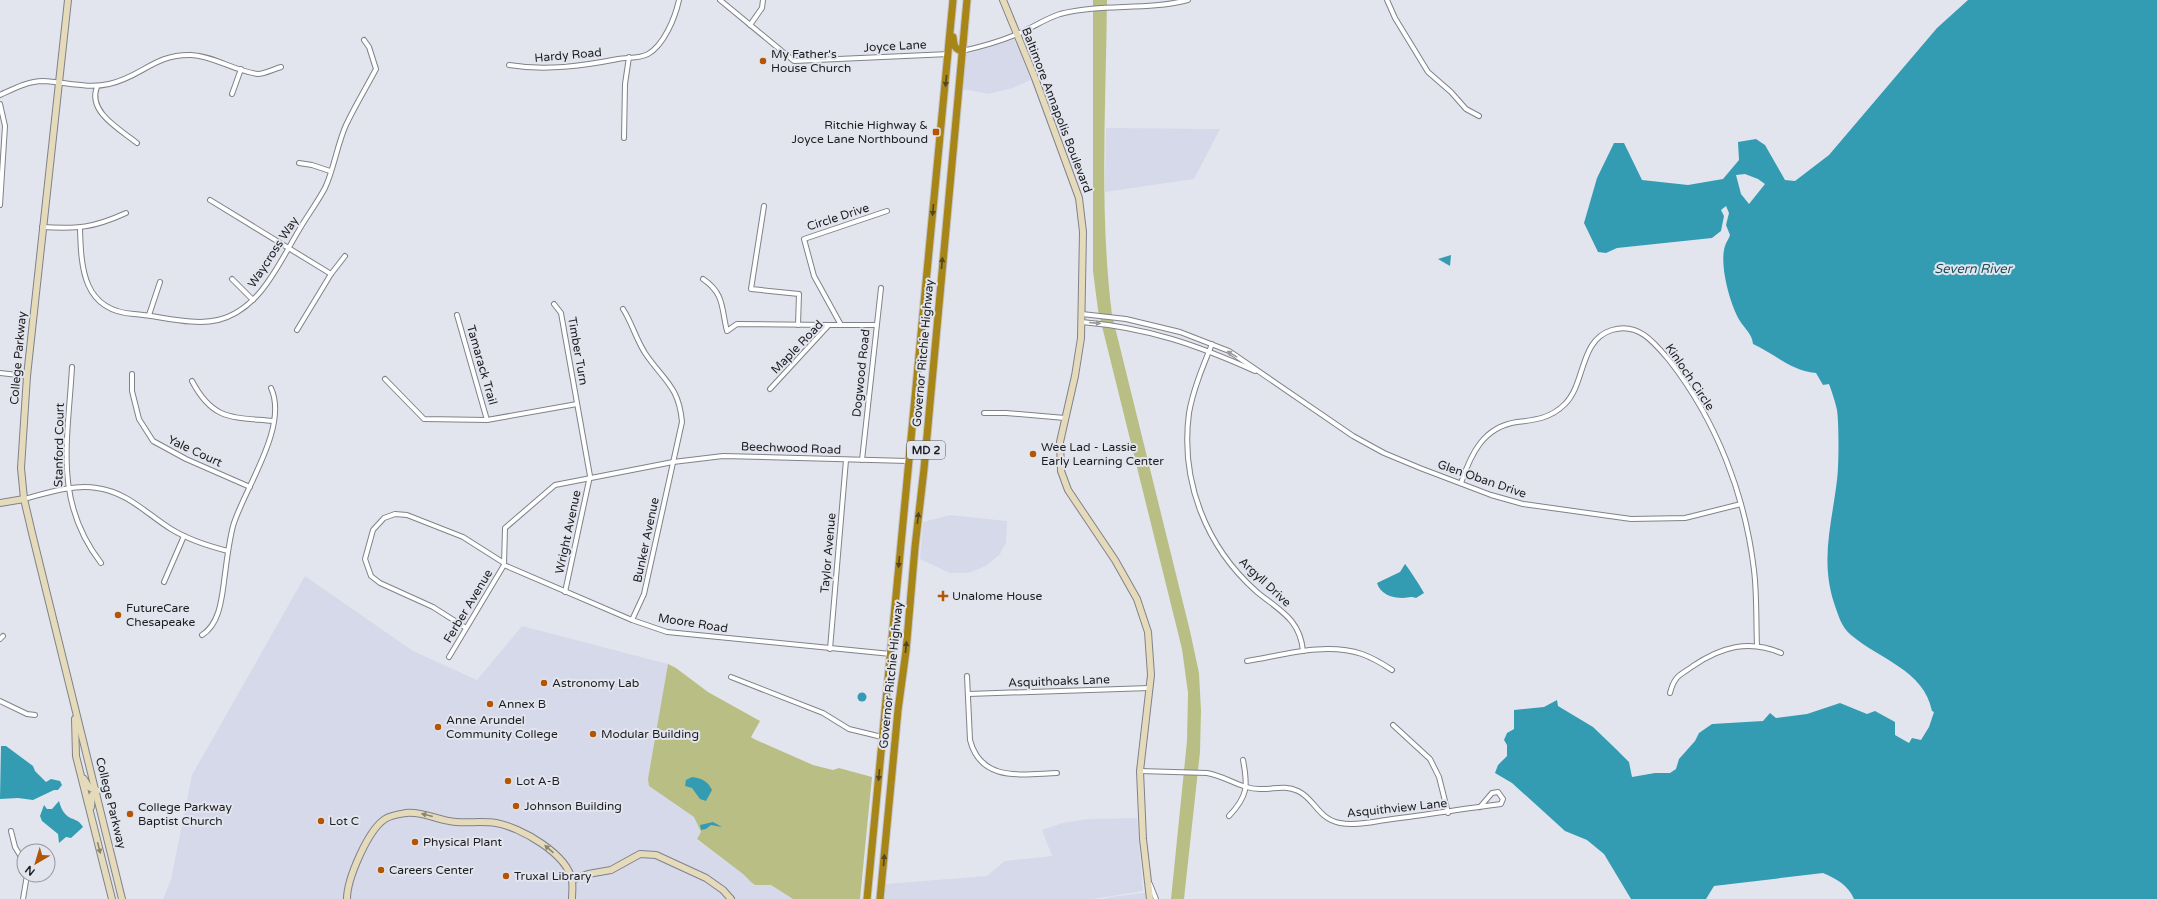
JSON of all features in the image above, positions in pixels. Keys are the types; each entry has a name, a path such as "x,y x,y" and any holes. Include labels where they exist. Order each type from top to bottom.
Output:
{"highway":[{"name":"Governor Ritchie Highway","path":"867,899 953,0"},
{"name":"Governor Ritchie Highway","path":"880,899 898,710 906,651 967,0"},
{"path":"951,25 954,46 962,51"},
{"path":"949,54 956,54 957,58 956,80 958,93"},
{"path":"919,359 932,363"},
{"path":"886,708 898,710"}],"street":[{"name":"College Parkway","path":"68,0 42,227 27,376 22,468 24,498 75,714 97,791 122,899"},
{"name":"Hardy Road","path":"509,65 548,68 597,64 647,54 659,45 678,8 679,0"},
{"name":"Joyce Lane","path":"720,0 794,61 949,54"},
{"path":"750,25 762,8 763,0"},
{"name":"Baltimore Annapolis Boulevard","path":"1003,0 1016,35 1035,78 1079,195 1083,232 1082,322 1076,376 1065,418 1059,450 1061,471 1068,490 1115,560 1143,613 1148,632 1151,661 1150,688 1140,771 1142,815 1150,899"},
{"path":"962,51 1016,35 1049,18 1061,14 1094,8 1147,7 1188,0"},
{"path":"1387,0 1395,18 1428,72 1451,92 1466,109 1479,116"},
{"name":"Waycross Way","path":"80,228 81,263 87,283 94,295 101,302 120,312 192,322 219,320 238,312 253,300 262,290 324,189 346,126 376,69 369,47 364,40"},
{"path":"0,95 34,82 98,87 129,79 154,63 172,55 192,55 208,58 259,74 281,67"},
{"path":"624,138 625,84 629,57"},
{"path":"232,94 241,69"},
{"path":"98,87 95,93 98,110 110,123 137,144"},
{"path":"0,104 5,126 0,205"},
{"path":"299,163 330,171"},
{"path":"210,200 331,274"},
{"path":"764,206 751,289 799,294 798,325"},
{"name":"Circle Drive","path":"841,325 814,276 804,238 887,211"},
{"path":"42,227 80,228 104,223 126,214"},
{"path":"297,330 331,274 346,256"},
{"path":"232,279 253,300"},
{"path":"703,279 715,287 720,299 726,331 737,324 828,326"},
{"path":"149,315 160,282"},
{"name":"Dogwood Road","path":"862,460 881,288"},
{"name":"Timber Turn","path":"554,304 561,313 590,476"},
{"name":"Bunker Avenue","path":"623,309 645,352 673,388 680,405 682,422 644,594 632,620"},
{"name":"Glen Oban Drive","path":"1082,314 1126,319 1180,332 1212,344 1228,352 1319,414 1365,442 1420,468 1491,495 1523,504 1631,518 1685,518 1741,504"},
{"name":"Tamarack Trail","path":"457,315 487,420"},
{"name":"Glen Oban Drive","path":"1082,322 1149,332 1178,339 1209,350 1264,376"},
{"path":"841,325 876,325"},
{"name":"Maple Road","path":"770,389 828,326 841,325"},
{"path":"1149,332 1151,325"},
{"name":"Kinloch Circle","path":"1461,483 1474,450 1484,438 1507,425 1536,421 1556,411 1572,395 1591,345 1601,335 1611,330 1622,328 1635,329 1655,343 1694,395 1715,434 1731,472 1741,504 1754,571 1757,646"},
{"path":"1178,339 1180,332"},
{"name":"Argyll Drive","path":"1212,344 1190,412 1188,458 1193,493 1207,527 1223,554 1244,579 1293,621 1302,641 1303,652"},
{"name":"Stanford Court","path":"72,367 67,478 68,489 78,526 92,551 101,563"},
{"path":"0,373 27,376"},
{"name":"Yale Court","path":"132,374 132,391 139,419 153,441 186,459 250,487"},
{"path":"385,379 424,419 487,420 577,404"},
{"path":"192,381 201,397 210,407 226,416 273,421"},
{"path":"202,635 210,630 219,609 233,526 270,440 275,402 271,388"},
{"path":"984,413 1065,418"},
{"name":"Beechwood Road","path":"504,564 504,528 555,484 590,476 673,462 723,456 908,461"},
{"name":"Taylor Avenue","path":"830,649 846,460"},
{"name":"Wright Avenue","path":"566,592 590,476"},
{"path":"0,503 68,489 96,488 116,492 133,501 162,523 184,536 204,545 228,551"},
{"name":"Moore Road","path":"466,628 433,607 380,583 371,576 365,559 373,530 384,518 396,514 407,515 463,537 504,564 632,620 667,632 891,654"},
{"path":"164,582 184,536"},
{"name":"Ferber Avenue","path":"449,657 504,564"},
{"path":"1670,693 1676,678 1716,652 1728,647 1757,646 1770,648 1781,653"},
{"path":"1246,661 1303,652 1344,650 1366,656 1392,670"},
{"path":"967,676 970,740 972,750 980,761 998,773 1057,773"},
{"path":"731,677 823,713 849,729 882,737"},
{"name":"Asquithoaks Lane","path":"968,694 1150,688"},
{"path":"0,701 27,714 35,715"},
{"name":"College Parkway","path":"75,714 76,756 112,899"},
{"path":"1393,725 1430,759 1439,777 1448,813"},
{"path":"76,756 89,788 97,791"},
{"path":"1229,816 1240,803 1247,788 1243,760"},
{"name":"Asquithview Lane","path":"1140,771 1217,774 1247,788 1262,789 1285,787 1294,789 1306,796 1325,817 1347,824 1448,813 1501,804 1503,799 1502,795 1498,792 1492,793 1480,807"},
{"path":"93,823 91,800 92,795 97,791"},
{"path":"347,899 352,875 368,838 386,819 406,813 419,813 455,822 488,822 507,825 548,847 562,862 572,880 572,899"},
{"path":"11,831 16,849"},
{"path":"572,880 588,874 611,870 640,854 656,855 706,878 723,890 731,899"},
{"path":"1148,879 1156,899"},
{"path":"23,899 26,883"}],"shaded area":[{"path":"1014,39 1031,80 1012,88 989,94 963,89 966,54"},
{"path":"1106,128 1220,129 1194,179 1105,192"},
{"path":"950,515 1007,521 1006,543 1000,554 986,566 968,573 950,573 920,559 923,522"},
{"name":"Anne Arundel Community College","path":"305,576 413,651 477,680 522,626 668,664 661,794 694,817 701,832 697,840 743,874 755,885 771,885 793,899 163,899 171,879 192,775"},
{"path":"1137,818 1143,891 1093,899 884,899 885,884 987,876 1005,861 1052,856 1042,830 1062,823 1088,819"},
{"path":"1150,892 1150,899 1104,899 1111,897"}],"green space":[{"path":"1093,0 1107,0 1104,197 1108,276 1112,315 1199,673 1201,711 1200,752 1184,899 1171,899 1187,741 1188,693 1182,649 1098,310 1093,271"},
{"path":"668,664 676,668 708,692 760,721 751,737 754,739 813,765 833,770 839,768 872,777 860,899 793,899 771,885 755,885 697,839 701,832 694,817 649,786 648,779"}],"water":[{"name":"Severn River","path":"1968,0 2157,0 2157,899 1854,899 1849,890 1842,883 1823,873 1714,886 1706,899 1631,899 1604,854 1587,840 1565,831 1512,783 1495,773 1498,765 1507,756 1507,745 1504,740 1507,733 1514,729 1514,710 1544,707 1557,700 1558,706 1593,727 1629,762 1632,777 1655,773 1670,773 1676,769 1679,759 1695,741 1699,733 1712,724 1763,721 1770,713 1776,718 1807,714 1840,703 1867,714 1875,711 1895,722 1895,735 1909,743 1912,738 1921,740 1929,727 1934,712 1932,711 1927,697 1920,685 1910,675 1851,635 1840,620 1830,587 1827,556 1837,480 1837,410 1829,384 1823,385 1816,373 1798,369 1753,344 1750,334 1736,314 1726,284 1723,263 1725,245 1730,235 1726,225 1729,213 1726,206 1721,210 1724,216 1721,231 1712,238 1617,248 1606,253 1598,252 1584,223 1597,178 1614,143 1624,143 1642,180 1688,185 1723,179 1739,160 1738,142 1756,139 1765,145 1785,180 1795,181 1829,155 1937,28","holes":["1745,174 1758,179 1765,184 1749,204 1741,194 1736,175"]},
{"path":"1451,255 1450,266 1438,259"},
{"path":"1405,564 1424,593 1416,598 1399,598 1387,595 1381,590 1377,583 1400,572"},
{"path":"860,693 864,693 866,697 864,701 860,701 858,699 858,695"},
{"path":"1,746 6,746 33,766 35,771 46,782 51,779 60,781 62,785 58,790 54,790 33,800 18,798 0,799"},
{"path":"692,777 704,780 712,790 706,801 700,799 692,788 685,786 686,780"},
{"path":"59,801 64,813 78,821 83,827 71,838 66,837 59,843 58,834 42,821 40,816 44,805 47,809 52,809"},
{"path":"713,822 722,827 711,825 706,829 701,830 700,825"}],"place":[{"name":"My Father's House Church","path":"763,61"},
{"name":"Ritchie Highway & Joyce Lane Northbound","path":"936,132"},
{"name":"Wee Lad - Lassie Early Learning Center","path":"1033,454"},
{"name":"Unalome House","path":"943,596"},
{"name":"FutureCare Chesapeake","path":"118,615"},
{"name":"Astronomy Lab","path":"544,683"},
{"name":"Annex B","path":"490,704"},
{"name":"Anne Arundel Community College","path":"438,727"},
{"name":"Modular Building","path":"593,734"},
{"name":"Lot A-B","path":"508,781"},
{"name":"Johnson Building","path":"516,806"},
{"name":"College Parkway Baptist Church","path":"130,814"},
{"name":"Lot C","path":"321,821"},
{"name":"Physical Plant","path":"415,842"},
{"name":"Careers Center","path":"381,870"},
{"name":"Truxal Library","path":"506,876"}]}
